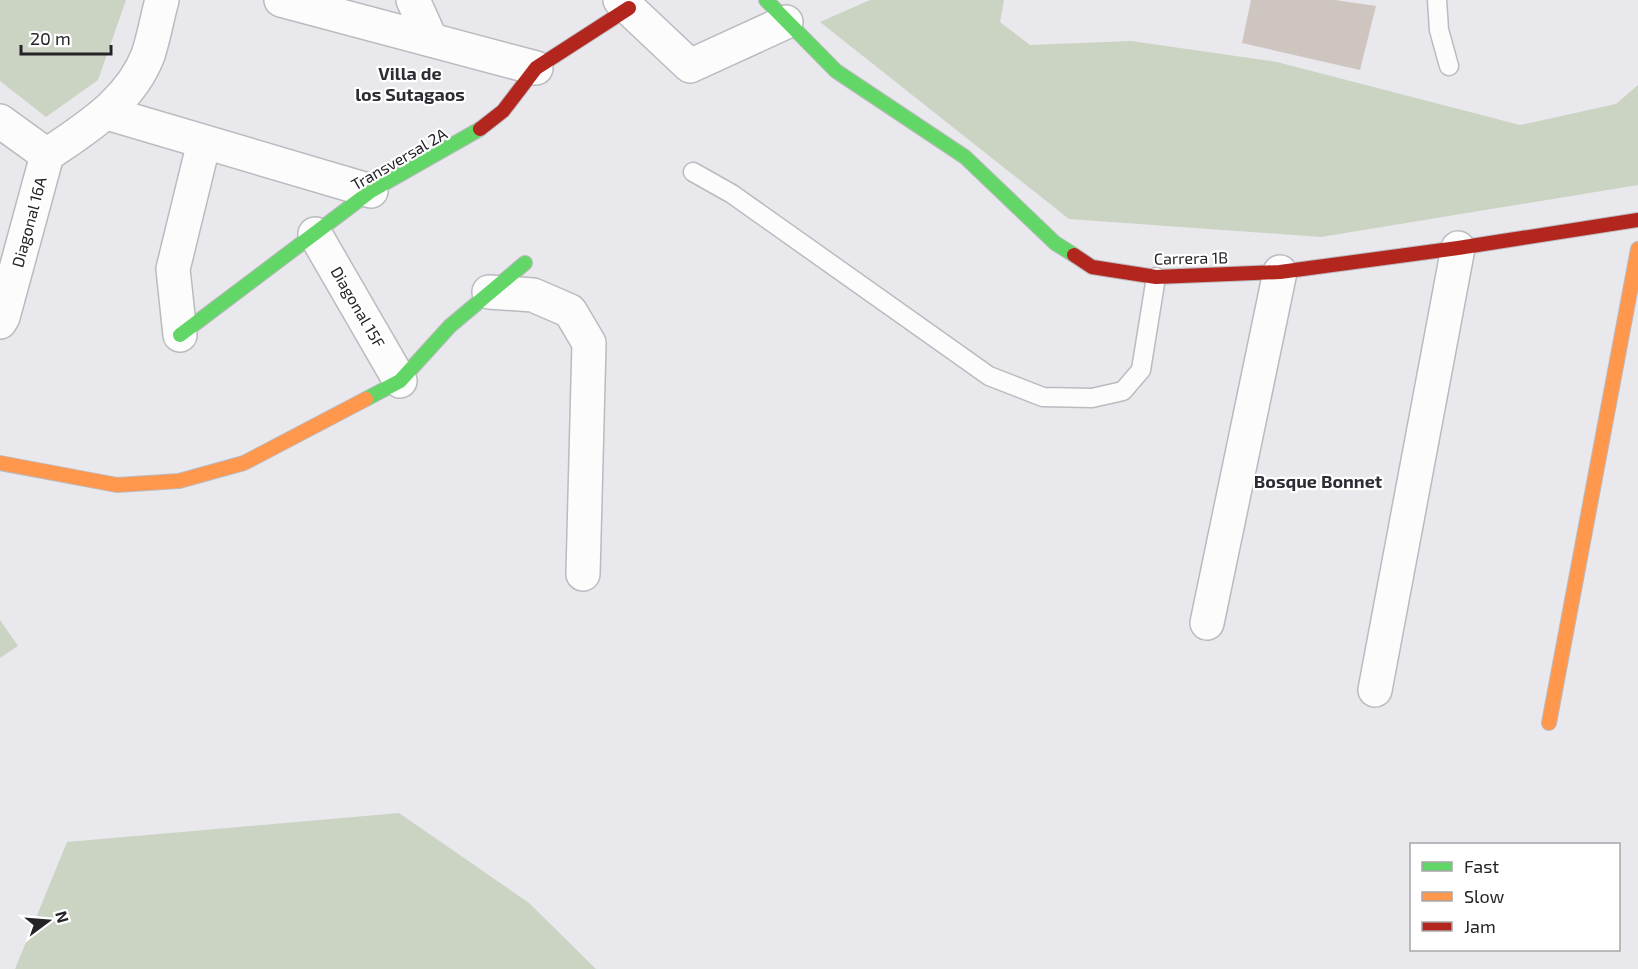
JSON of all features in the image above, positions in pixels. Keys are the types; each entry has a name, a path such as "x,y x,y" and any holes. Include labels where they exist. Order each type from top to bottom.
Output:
{"street":[{"path":"0,121 47,155 107,113 135,81 148,55 162,0"},
{"path":"280,0 536,68"},
{"path":"413,0 431,40"},
{"path":"625,4 690,66 776,11"},
{"name":"Transversal 2A","path":"180,335 371,191 472,135 503,111 536,68 625,4"},
{"name":"Carrera 1B","path":"776,11 836,71 965,157 1056,243 1092,267 1156,277 1280,272 1458,248 1638,220"},
{"path":"107,113 371,191"},
{"path":"180,335 173,269 204,142"},
{"name":"Diagonal 16A","path":"1,318 47,155"},
{"name":"Diagonal 15F","path":"315,234 400,381"},
{"path":"1375,690 1458,248"},
{"path":"1549,723 1638,249"},
{"path":"0,463 117,485 179,482 244,463 400,381 450,326 525,263"},
{"path":"1207,623 1280,272"},
{"path":"489,292 533,295 570,311 589,343 583,574"}],"lane":[{"path":"1437,0 1439,30 1449,66"},
{"path":"693,172 732,194 989,376 1043,397 1092,398 1123,391 1141,370 1156,277"}],"green space":[{"path":"0,0 126,0 98,80 46,117 0,81"},
{"path":"870,0 1004,0 1000,22 1030,45 1131,41 1277,62 1520,125 1616,104 1638,85 1638,185 1321,237 1069,219 820,22"},
{"path":"0,620 18,646 0,658"},
{"path":"399,813 529,903 596,969 15,969 67,842"}],"building":[{"path":"1251,0 1335,0 1376,6 1360,70 1242,43"}],"traffic: fast":[{"path":"766,0 836,71 965,157 1055,243 1074,255"},
{"path":"180,335 371,191 480,129"},
{"path":"366,399 400,381 450,326 525,263"}],"traffic: slow":[{"path":"1549,723 1638,249"},
{"path":"0,463 117,485 179,481 244,463 366,399"}],"traffic: jam":[{"path":"480,129 503,111 536,68 629,8"},
{"path":"1074,255 1092,267 1156,277 1280,272 1458,248 1638,220"}],"district":[{"name":"Villa de los Sutagaos","path":"410,84"},
{"name":"Bosque Bonnet","path":"1318,482"}]}
